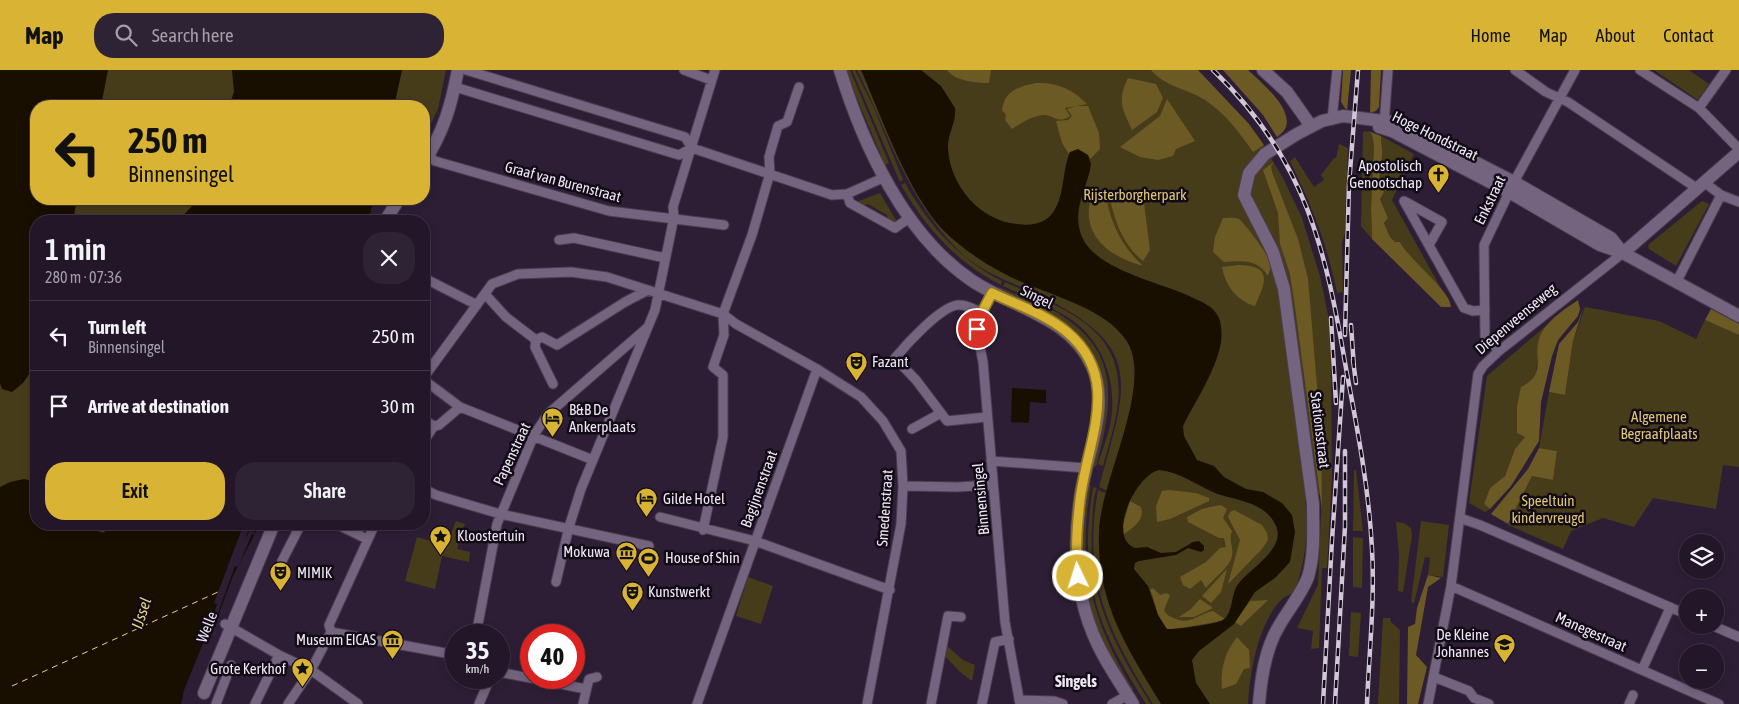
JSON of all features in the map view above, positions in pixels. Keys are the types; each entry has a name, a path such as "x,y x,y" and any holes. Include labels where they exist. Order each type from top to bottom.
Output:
{"street":[{"path":"430,152 444,127 458,70"},
{"path":"466,70 685,137 692,148 832,195 847,194 885,176"},
{"path":"684,70 711,80"},
{"path":"556,582 569,527 593,460 655,310 653,291 665,258 674,218 673,207 715,70"},
{"name":"Singel","path":"840,70 865,136 885,176 909,218 929,243 951,265 992,293 1062,328 1077,342 1089,360 1096,377 1100,402 1080,500 1076,558 1081,595 1097,643 1130,700"},
{"path":"1263,70 1292,98 1308,128"},
{"path":"1332,120 1337,70"},
{"path":"1384,124 1388,70"},
{"path":"1515,70 1546,92 1559,97 1702,186 1739,202"},
{"name":"Enkstraat","path":"1499,351 1486,336 1484,245 1512,187 1575,70"},
{"path":"1640,70 1699,108 1739,150"},
{"path":"1699,108 1726,70"},
{"path":"455,87 679,155 692,148"},
{"path":"703,530 723,438 723,375 713,367 724,334 722,314 752,235 770,173 769,157 778,126 787,122 799,87"},
{"name":"Hoge Hondstraat","path":"1332,120 1341,124 1384,124 1512,187 1600,245 1623,253 1739,316"},
{"name":"Stationsstraat","path":"1259,704 1269,648 1276,630 1304,586 1310,567 1314,539 1312,504 1284,289 1273,252 1244,196 1246,179 1257,163 1300,138 1308,128 1322,121 1332,120"},
{"name":"Diepenveenseweg","path":"1428,704 1451,586 1478,374 1483,366 1499,351 1623,253 1702,186 1739,150"},
{"name":"Graaf van Burenstraat","path":"430,160 609,211 724,224"},
{"path":"847,194 850,203 895,228 909,218"},
{"path":"1676,283 1721,195"},
{"path":"1429,245 1442,222 1404,201 1464,308 1473,311 1485,310"},
{"path":"559,240 574,238 665,258"},
{"name":"Smedenstraat","path":"430,370 492,284 518,274 560,272 607,277 722,314 736,324 817,369 861,398 883,421 901,451 903,486 901,524 890,590 866,704"},
{"path":"430,281 477,305"},
{"path":"536,340 542,337 556,345 624,302 653,291"},
{"name":"Binnensingel","path":"992,293 982,312 977,329 983,362 1005,622 1020,702"},
{"path":"485,294 506,317 536,340"},
{"path":"982,312 962,305 954,305 921,328 895,358 916,380 947,421 987,417"},
{"name":"Papenstraat","path":"478,624 500,514 534,435 548,414 648,328"},
{"path":"536,340 535,347 553,384"},
{"name":"Bagijnenstraat","path":"697,704 817,369"},
{"path":"430,383 460,407 593,460"},
{"path":"430,432 434,426 439,425 460,407"},
{"path":"912,429 941,413"},
{"path":"430,424 434,426"},
{"path":"991,461 1086,468"},
{"path":"903,486 957,488 992,485"},
{"path":"430,492 500,514 569,527 649,546"},
{"path":"660,517 703,530 755,541 890,590"},
{"path":"1460,518 1489,528 1679,612"},
{"name":"Welle","path":"202,698 229,626 246,594 250,577 271,530"},
{"path":"282,561 298,530"},
{"path":"348,530 366,539"},
{"path":"288,704 312,670 331,632 330,625 371,530"},
{"name":"Manegestraat","path":"1451,586 1719,704"},
{"path":"1642,670 1670,608"},
{"path":"932,704 948,616 961,617"},
{"path":"229,626 279,655 312,670 358,704"},
{"path":"1724,631 1739,637"},
{"path":"331,632 445,653"},
{"path":"982,704 995,642 1009,639"},
{"path":"255,704 279,655"},
{"path":"216,704 231,665"},
{"path":"510,674 586,689"},
{"path":"583,704 589,679 597,677"},
{"path":"1434,677 1469,691 1474,698 1489,704"},
{"path":"479,704 485,689"},
{"path":"1112,704 1130,700"},
{"path":"1020,702 1054,701 1063,704"}],"green space":[{"path":"0,70 261,70 254,100 30,100 30,205 224,205 220,215 30,215 30,530 104,530 40,678 0,663"},
{"path":"402,70 446,70 438,109 430,126 430,100 395,100"},
{"path":"845,70 850,70 889,163 885,165"},
{"path":"852,70 855,70 874,108 903,180 900,182"},
{"name":"Rijsterborgherpark","path":"857,70 1185,70 1260,140 1283,178 1302,218 1320,276 1329,320 1331,351 1332,477 1327,568 1322,568 1319,648 1311,649 1313,631 1297,628 1318,585 1322,494 1305,498 1306,546 1298,581 1294,592 1283,599 1273,610 1266,622 1253,663 1248,704 1153,704 1123,652 1112,628 1097,578 1094,551 1094,522 1098,490 1105,493 1106,490 1099,487 1110,449 1121,390 1119,367 1110,347 1093,328 1066,309 983,269 959,251 940,230 912,187 900,165"},
{"path":"947,70 991,70 989,83 960,79"},
{"path":"1151,70 1198,70 1249,124 1264,145 1253,152 1232,124 1213,105 1164,81"},
{"path":"1223,70 1248,70 1263,84 1285,112 1287,121 1285,130 1277,137 1263,115"},
{"path":"1343,70 1351,70 1347,111 1341,102"},
{"path":"1371,70 1381,70 1379,107 1376,111 1370,113"},
{"path":"1654,70 1689,70 1709,84 1698,100"},
{"path":"1128,78 1156,84 1163,98 1157,112 1132,130 1122,104"},
{"path":"1036,83 1064,87 1076,94 1087,104 1065,108 1070,116 1066,119 1062,120 1047,115 1039,116 1027,120 1012,129 1005,120 1006,115 1002,110 1006,98 1013,90"},
{"path":"1167,99 1195,141 1176,149 1173,156 1158,160 1140,157 1120,147 1160,116"},
{"path":"1076,106 1088,106 1099,133 1100,149 1090,159 1088,155 1070,152 1069,154 1062,143 1056,121 1068,120 1072,116 1067,109"},
{"path":"1366,131 1372,135 1374,145 1371,209 1372,239 1361,226 1363,132"},
{"path":"1368,131 1381,136 1380,178 1384,192 1380,199 1388,218 1384,223 1390,237 1395,242 1400,242 1412,258 1437,284 1449,300 1451,307 1441,307 1372,239 1371,209 1374,145 1372,135"},
{"path":"1381,136 1414,154 1392,200 1444,294 1410,258 1400,242 1395,243 1384,223 1388,218 1380,199 1384,192 1380,178"},
{"path":"1339,144 1348,148 1345,232 1342,244 1343,292 1337,293 1329,259 1318,226 1290,161 1295,157 1314,187 1324,180 1321,175 1336,158"},
{"path":"1274,162 1271,166 1272,172 1298,239 1308,279 1321,434 1322,510 1290,274 1280,244 1278,213 1263,170"},
{"path":"905,183 924,213 946,240 972,263 1002,281 1001,285 956,255 921,216 901,185"},
{"path":"1094,187 1105,191 1117,232 1128,250 1143,266 1116,255 1105,248 1097,238 1091,228 1089,216"},
{"path":"1129,190 1137,194 1144,203 1150,250 1143,261 1135,254 1124,238 1116,220 1108,191"},
{"path":"880,193 897,222 894,224 888,219 887,215 868,204 863,206 856,202"},
{"path":"1702,201 1709,204 1676,266 1649,249 1648,245"},
{"path":"1223,218 1233,218 1242,221 1270,261 1271,266 1268,276 1264,270 1254,263 1243,261 1224,262 1213,252 1215,237"},
{"path":"1239,265 1258,269 1264,277 1262,290 1255,306 1237,296 1226,280 1222,267"},
{"path":"1005,282 1071,313 1089,326 1103,341 1114,360 1118,382 1117,410 1103,466 1098,464 1110,425 1112,398 1111,384 1103,357 1088,334 1078,324 1051,308 1003,286"},
{"path":"999,287 1058,313 1084,333 1096,350 1104,367 1108,385 1108,405 1106,425 1096,467 1092,466 1103,417 1087,347 997,290"},
{"path":"1578,300 1580,309 1578,316 1558,340 1552,356 1541,402 1539,441 1511,486 1490,509 1484,504 1490,488 1505,476 1515,449 1525,437 1517,433 1517,407 1521,387 1534,377 1537,371 1539,339 1550,321"},
{"path":"1584,306 1573,341 1565,395 1549,392 1559,344 1578,322"},
{"name":"Algemene Begraafplaats","path":"1585,307 1659,321 1696,339 1705,320 1739,335 1739,467 1723,465 1716,509 1653,498 1634,527 1603,518 1571,531 1563,549 1508,525 1532,476 1553,479 1557,451 1539,448 1549,392 1565,395 1573,341"},
{"path":"1711,309 1739,324 1739,335 1705,320"},
{"path":"1548,324 1539,339 1536,374 1517,406 1517,433 1526,437 1515,449 1505,476 1490,488 1484,504 1490,509 1485,512 1469,503 1487,376"},
{"path":"1539,448 1557,451 1553,480 1532,476 1508,524 1491,514 1528,469"},
{"path":"1354,470 1356,470 1363,531 1353,531"},
{"path":"1087,485 1091,486 1086,541 1087,567 1091,592 1107,640 1133,689 1131,691 1102,639 1088,602 1081,563 1080,543"},
{"path":"1093,487 1097,488 1093,507 1092,551 1094,575 1099,598 1115,641 1151,704 1146,704 1129,676 1104,626 1096,602 1090,576 1088,550"},
{"path":"1162,491 1196,493 1209,498 1209,501 1170,519 1157,522 1156,506"},
{"path":"1130,501 1141,507 1142,512 1138,523 1124,534 1123,525"},
{"path":"1221,505 1227,509 1223,518 1232,531 1231,560 1225,569 1206,588 1201,580 1190,589 1183,585 1180,577 1206,562 1220,548 1226,547 1224,538 1219,538 1188,522 1187,517 1202,509"},
{"path":"1234,510 1262,525 1267,533 1268,540 1262,549 1228,584 1240,540 1228,517 1230,512"},
{"name":"Kloostertuin","path":"456,521 465,524 457,549 470,552 469,562 442,556 435,589 405,581 417,537 431,541 436,531 450,536"},
{"path":"1421,521 1449,525 1443,577 1428,575 1430,558 1425,557 1414,603 1411,602"},
{"path":"1396,522 1404,523 1411,528 1412,535 1403,592 1398,591 1399,554"},
{"path":"1353,537 1363,538 1362,588 1353,587"},
{"path":"1227,569 1221,592 1211,603 1202,596"},
{"path":"1428,575 1441,578 1428,587 1416,655 1427,667 1418,704 1407,704 1408,627 1415,624 1417,608"},
{"path":"748,577 773,586 761,624 736,616"},
{"path":"1153,588 1160,595 1166,593 1170,595 1164,610 1168,615 1176,619 1186,621 1213,611 1225,619 1169,630 1159,617 1150,590"},
{"path":"1200,599 1213,608 1194,617 1179,617 1191,609"},
{"path":"1268,600 1241,626 1235,622 1250,601"},
{"path":"1351,612 1361,613 1358,657 1349,656"},
{"path":"1383,618 1390,618 1391,622 1400,630 1399,704 1378,704"},
{"path":"1237,637 1249,650 1250,668 1244,669 1236,684 1222,689 1224,661"},
{"path":"947,646 963,660 975,665 972,681 960,672 944,655"}],"water":[{"path":"0,70 108,70 102,100 30,100 30,205 76,205 74,215 30,215 30,373 23,383 12,392 2,389 0,383"},
{"path":"232,70 402,70 395,100 231,100 234,92"},
{"path":"861,70 921,70 941,86 955,108 955,118 948,144 954,175 969,199 991,216 1003,221 1028,225 1047,219 1058,204 1070,152 1078,149 1088,155 1091,164 1078,213 1080,231 1086,244 1096,255 1110,264 1125,272 1199,301 1210,307 1218,316 1221,342 1215,364 1183,426 1184,436 1197,460 1214,466 1224,477 1246,489 1263,492 1282,503 1292,515 1295,532 1290,562 1275,578 1255,592 1234,624 1199,651 1192,660 1196,683 1210,704 1161,704 1125,642 1108,601 1102,579 1099,556 1099,530 1102,509 1131,405 1134,380 1133,358 1126,340 1116,328 1086,309 995,269 964,248 943,230 918,196 907,176","holes":["1159,470 1167,471 1215,493 1249,503 1265,511 1276,526 1278,534 1272,550 1236,587 1229,613 1219,622 1167,629 1158,615 1148,586 1134,569 1135,563 1139,561 1176,555 1188,548 1201,552 1204,550 1204,546 1199,541 1193,542 1176,552 1161,553 1147,547 1135,548 1127,542 1123,532 1124,520 1127,507 1134,494 1150,474"]},
{"path":"372,205 370,215 184,215 192,206"},
{"path":"1012,388 1046,390 1046,403 1030,402 1029,423 1011,422"},
{"name":"IJssel","path":"24,479 30,480 30,530 95,530 104,533 107,530 257,530 233,576 215,624 211,624 184,690 181,704 0,704 0,487 10,482"}],"pier":[{"path":"241,530 248,530 245,540 250,530 256,533 252,534 238,567 235,566 214,624 211,623 217,604 214,603"}],"ferry route":[{"path":"12,686 218,592"}],"railway":[{"path":"1213,70 1245,104 1271,138 1291,173 1320,247 1330,287 1359,439 1371,527 1373,588 1367,704"},
{"path":"1345,335 1349,184 1358,70"},
{"path":"1331,318 1336,403"},
{"path":"1351,325 1354,368"},
{"path":"1353,360 1356,383"},
{"path":"1323,704 1343,377"},
{"path":"1335,704 1345,526 1345,451"}],"place":[{"name":"Apostolisch Genootschap","path":"1438,194"},
{"name":"Fazant","path":"856,381"},
{"name":"B&B De Ankerplaats","path":"553,438"},
{"name":"Gilde Hotel","path":"647,518"},
{"name":"Kloostertuin","path":"441,555"},
{"name":"Mokuwa","path":"626,571"},
{"name":"House of Shin","path":"649,577"},
{"name":"MIMIK","path":"281,592"},
{"name":"Kunstwerkt","path":"632,611"},
{"name":"Museum EICAS","path":"392,659"},
{"name":"De Kleine Johannes","path":"1505,663"},
{"name":"Grote Kerkhof","path":"302,688"}],"district":[{"name":"Singels","path":"1076,681"}],"route":[{"path":"977,329 978,320 992,293 1062,328 1081,347 1093,368 1100,402 1080,500 1076,558 1078,576"}],"park label":[{"name":"Speeltuin kindervreugd","path":"1548,510"}]}
